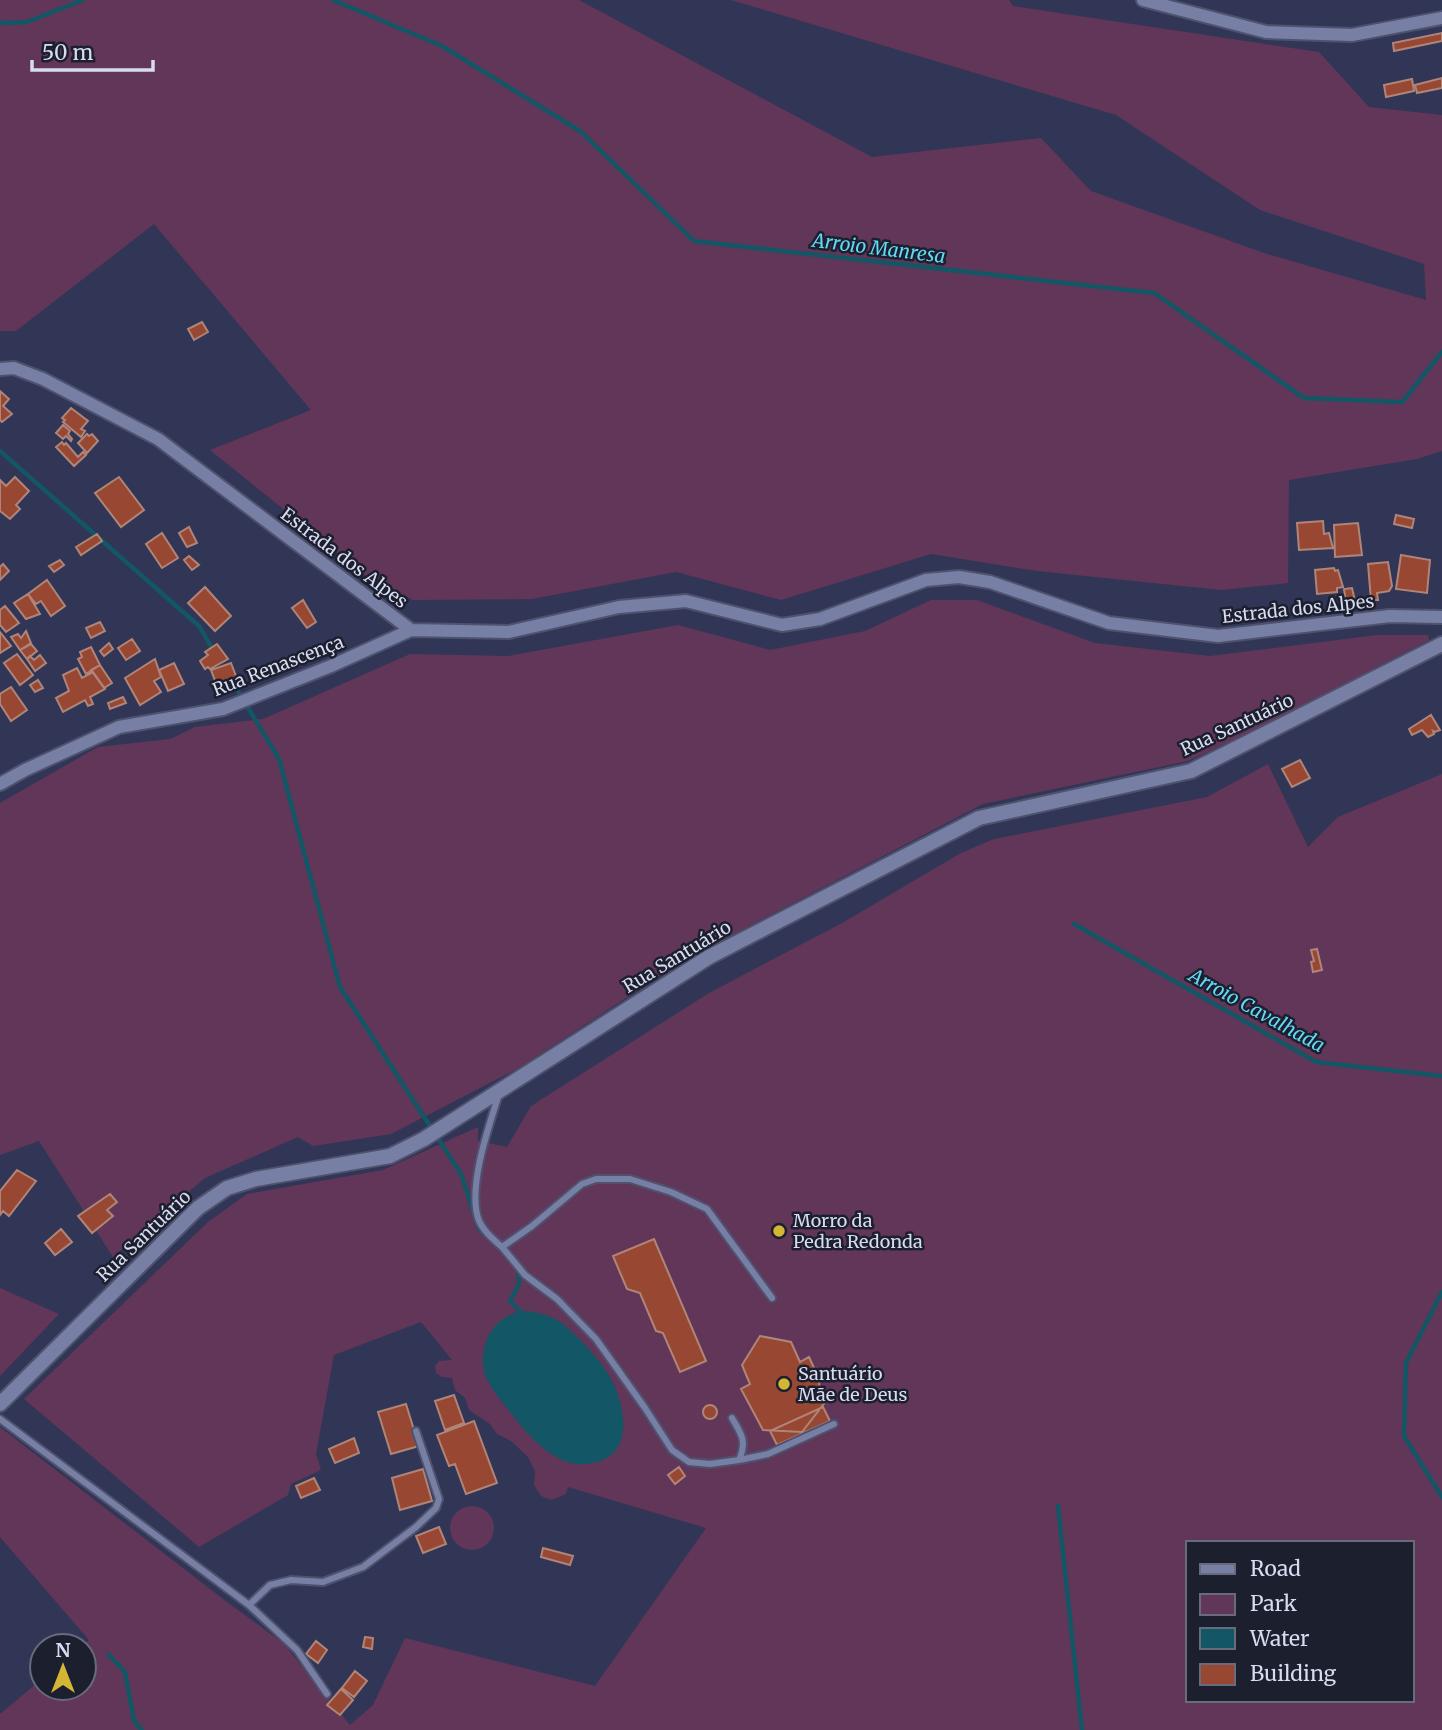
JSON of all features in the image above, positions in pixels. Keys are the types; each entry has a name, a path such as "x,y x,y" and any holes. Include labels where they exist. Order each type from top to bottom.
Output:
{"street":[{"path":"1143,0 1266,32 1352,35 1442,18"},
{"name":"Estrada dos Alpes","path":"0,369 14,368 43,379 158,439 411,630 509,632 619,607 686,601 782,625 820,619 926,580 959,577 989,582 1109,623 1218,636 1390,616 1442,617"},
{"name":"Rua Renascença","path":"0,784 118,727 223,709 331,666 411,630"},
{"name":"Rua Santuário","path":"0,1404 198,1208 227,1188 256,1179 390,1156 425,1139 709,957 979,818 1191,771 1442,644"}],"lane":[{"path":"500,1092 485,1136 476,1189 478,1217 483,1229 525,1275 557,1298 596,1339 671,1450 689,1462 710,1464 739,1460 768,1454 834,1424"},
{"path":"502,1247 533,1226 582,1184 596,1179 630,1179 671,1192 707,1209 772,1298"},
{"path":"732,1418 744,1440 739,1460"},
{"path":"0,1419 249,1605 297,1650 327,1694"},
{"path":"249,1605 270,1584 290,1580 323,1582 363,1567 416,1527 436,1508 439,1499 416,1431"}],"green space":[{"path":"0,0 579,0 872,157 1041,138 1091,191 1267,254 1426,300 1424,264 1260,210 1116,115 731,0 1009,0 1013,6 1319,52 1369,107 1442,115 1442,451 1417,459 1289,480 1288,583 1221,590 1037,571 931,554 781,600 676,572 532,599 413,600 365,575 210,450 311,410 154,224 16,331 0,331"},
{"path":"931,600 977,600 1095,643 1210,656 1377,635 1428,635 1429,640 1249,733 1188,761 983,804 686,959 517,1069 391,1134 313,1146 298,1137 205,1178 113,1257 39,1141 0,1155 0,803 98,747 170,739 195,727 263,719 410,654 508,656 678,625 770,650 865,631"},
{"path":"1268,764 1308,847 1338,817 1442,774 1442,1730 0,1730 0,1714 28,1691 28,1702 98,1702 98,1632 82,1632 0,1537 0,1427 283,1643 350,1725 373,1705 405,1638 595,1686 706,1528 568,1487 566,1494 551,1500 541,1496 534,1485 535,1471 528,1457 511,1441 497,1434 490,1424 469,1410 465,1398 455,1390 452,1378 436,1373 435,1366 439,1361 452,1360 421,1322 334,1355 316,1454 321,1470 291,1484 288,1495 199,1547 24,1399 208,1222 247,1194 383,1170 478,1127 478,1141 507,1147 531,1106 709,993 842,923 961,853 994,839 1207,797"},
{"path":"0,1288 59,1314 0,1376"},
{"path":"472,1506 487,1513 494,1528 487,1543 472,1550 457,1543 450,1528 457,1513"}],"water":[{"path":"527,1311 546,1315 562,1323 609,1375 620,1402 623,1430 614,1452 603,1460 575,1464 553,1455 525,1430 488,1382 483,1358 491,1332 514,1313"}],"building":[{"path":"1442,33 1442,41 1394,51 1393,43"},
{"path":"1442,78 1442,88 1417,93 1415,85"},
{"path":"1412,79 1414,91 1386,97 1384,85"},
{"path":"202,322 208,332 194,340 188,329"},
{"path":"0,391 9,399 3,406 12,414 2,422 0,420"},
{"path":"71,408 88,421 81,429 85,431 81,437 63,422 65,420 62,418"},
{"path":"63,425 70,431 68,434 71,441 56,433"},
{"path":"87,434 92,434 98,441 87,453 78,443"},
{"path":"62,442 78,457 83,452 86,455 74,466 56,447"},
{"path":"15,477 29,491 16,505 20,509 10,519 0,511 0,480 6,486"},
{"path":"119,477 144,510 121,527 95,493"},
{"path":"1396,515 1414,519 1412,528 1394,524"},
{"path":"1323,521 1324,534 1329,533 1333,548 1299,550 1297,523"},
{"path":"1358,523 1362,555 1335,557 1334,525"},
{"path":"189,527 197,543 187,547 179,533"},
{"path":"162,533 178,558 162,568 146,544"},
{"path":"97,534 102,541 81,555 76,547"},
{"path":"1401,555 1430,560 1427,593 1396,589"},
{"path":"189,556 199,565 192,570 184,560"},
{"path":"60,560 64,565 54,572 49,566"},
{"path":"1388,562 1392,586 1389,591 1377,593 1378,600 1371,600 1368,564"},
{"path":"3,564 9,571 0,580 0,567"},
{"path":"1334,568 1335,571 1338,570 1343,587 1337,588 1337,592 1317,594 1315,570"},
{"path":"47,580 65,606 51,616 41,601 36,604 28,594"},
{"path":"205,587 231,616 215,631 188,603"},
{"path":"1352,588 1355,601 1346,602 1344,589"},
{"path":"28,594 40,614 26,619 14,603"},
{"path":"303,600 316,622 307,628 292,608"},
{"path":"5,606 19,623 6,632 0,625 0,610"},
{"path":"100,622 105,631 91,638 86,628"},
{"path":"26,631 31,643 20,650 11,637 18,634 21,638"},
{"path":"0,632 11,646 0,653"},
{"path":"132,639 140,651 126,660 118,648"},
{"path":"109,643 113,649 104,656 100,651"},
{"path":"31,644 37,651 27,659 20,650"},
{"path":"217,644 228,659 205,669 200,661 208,655 205,652"},
{"path":"91,647 100,665 86,674 78,659 82,657 80,652"},
{"path":"17,654 33,675 20,685 4,663"},
{"path":"40,655 46,663 35,671 27,659 30,656 34,660"},
{"path":"155,659 161,677 154,681 161,692 140,705 125,678"},
{"path":"174,663 184,684 168,691 159,670"},
{"path":"231,663 239,684 219,691 211,670"},
{"path":"100,665 112,683 104,688 91,670"},
{"path":"77,668 82,678 93,672 105,689 90,697 93,704 88,706 85,700 63,712 56,698 69,691 63,675"},
{"path":"38,680 43,688 35,692 30,685"},
{"path":"11,687 27,710 11,721 0,704 0,694"},
{"path":"123,697 126,703 110,709 108,703"},
{"path":"1431,715 1440,730 1433,731 1434,734 1428,737 1422,730 1412,735 1409,729"},
{"path":"1300,760 1310,778 1292,787 1282,769"},
{"path":"1317,949 1322,970 1313,972 1311,950"},
{"path":"17,1170 36,1181 9,1216 3,1211 0,1215 0,1191"},
{"path":"110,1194 117,1202 107,1210 113,1216 92,1233 78,1216"},
{"path":"61,1229 72,1242 55,1255 45,1243"},
{"path":"654,1239 706,1361 680,1372 663,1333 656,1331 640,1293 627,1289 613,1256"},
{"name":"Santuário Mãe de Deus","path":"760,1336 791,1342 800,1362 809,1357 820,1381 826,1401 802,1432 763,1430 741,1389 750,1384 742,1365"},
{"path":"454,1395 464,1423 445,1430 435,1401"},
{"path":"406,1404 419,1446 391,1454 378,1412"},
{"path":"710,1405 715,1407 715,1417 710,1419 705,1417 703,1412 705,1407"},
{"path":"823,1407 830,1421 777,1445 770,1431"},
{"path":"474,1421 497,1483 466,1494 455,1464 449,1466 437,1435"},
{"path":"354,1438 359,1453 335,1463 329,1449"},
{"path":"679,1467 685,1476 675,1484 668,1475"},
{"path":"423,1469 432,1501 400,1510 392,1478"},
{"path":"314,1478 320,1490 301,1498 296,1486"},
{"path":"439,1527 446,1544 423,1553 416,1536"},
{"path":"543,1548 573,1556 570,1565 541,1557"},
{"path":"365,1637 373,1638 372,1649 363,1647"},
{"path":"316,1641 327,1650 318,1663 306,1654"},
{"path":"355,1671 367,1681 354,1697 342,1688"},
{"path":"341,1689 353,1700 340,1715 327,1705"}],"waterway":[{"name":"Arroio Manresa","path":"0,23 27,22 83,0"},
{"name":"Arroio Manresa","path":"333,0 442,46 580,131 694,241 1154,293 1304,398 1402,402 1442,352"},
{"path":"0,451 199,626 215,653"},
{"path":"232,681 279,759 340,987 461,1174 479,1229 486,1236"},
{"name":"Arroio Cavalhada","path":"1074,924 1316,1062 1442,1076"},
{"path":"518,1266 519,1284 510,1301 524,1315"},
{"path":"1442,1292 1406,1363 1404,1436 1442,1497"},
{"path":"1058,1506 1082,1730"},
{"path":"109,1655 125,1672 134,1721 142,1730"}],"place":[{"name":"Morro da Pedra Redonda","path":"779,1231"},
{"name":"Santuário Mãe de Deus","path":"784,1384"}]}
